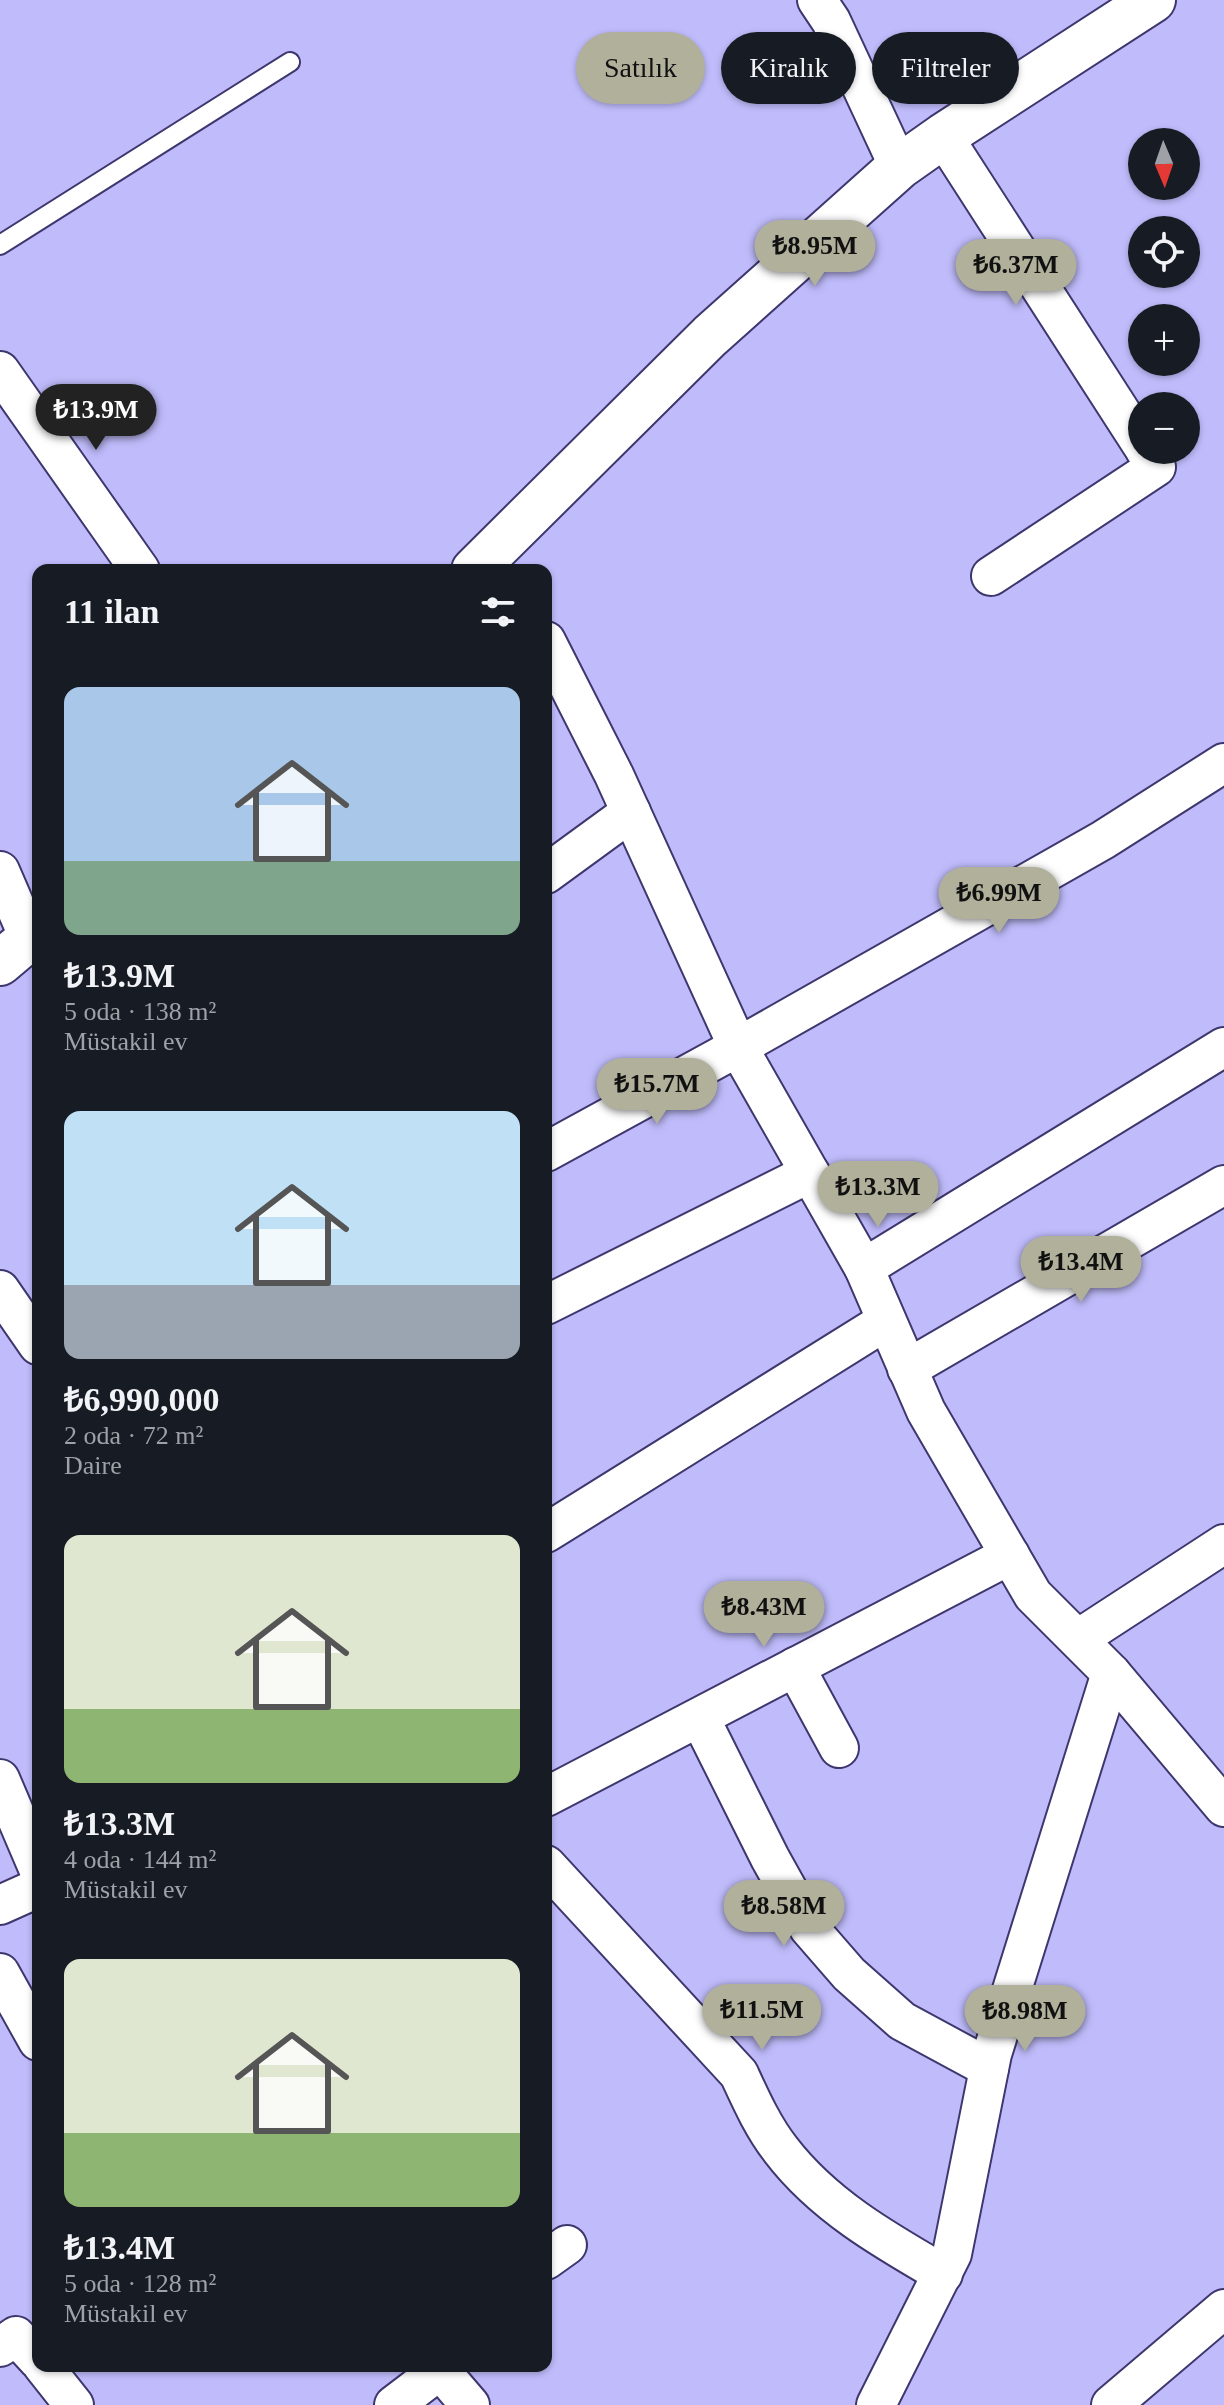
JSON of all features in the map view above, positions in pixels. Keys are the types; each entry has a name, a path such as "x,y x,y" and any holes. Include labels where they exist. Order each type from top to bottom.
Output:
{"street":[{"path":"817,0 831,21 899,167"},
{"path":"494,562 710,336 899,167 1153,0"},
{"path":"943,136 1128,423"},
{"path":"0,371 136,564"},
{"path":"991,576 1156,467 1154,464"},
{"path":"552,653 631,812 738,1047 864,1268 926,1411 1033,1595 1111,1673 1224,1807"},
{"path":"552,1149 1103,840 1224,763"},
{"path":"552,870 631,812"},
{"path":"0,871 22,944"},
{"path":"864,1268 1224,1047"},
{"path":"552,1302 810,1173"},
{"path":"907,1369 1224,1185"},
{"path":"0,1290 32,1336"},
{"path":"552,1529 886,1321"},
{"path":"1078,1639 1224,1544"},
{"path":"552,1794 1010,1555"},
{"path":"795,1667 839,1748"},
{"path":"876,2405 952,2254 989,2068 1111,1673"},
{"path":"700,1718 809,1928 849,1974 902,2021 989,2068"},
{"path":"0,1779 32,1854"},
{"path":"552,1871 739,2074 756,2111 781,2150 820,2193 880,2238 943,2274"},
{"path":"0,1905 32,1891"},
{"path":"0,1973 32,2030"},
{"path":"1111,2405 1224,2309"},
{"path":"48,2372 74,2405"},
{"path":"394,2405 435,2372"},
{"path":"443,2372 470,2405"}],"lane":[{"path":"0,245 290,62"}]}
